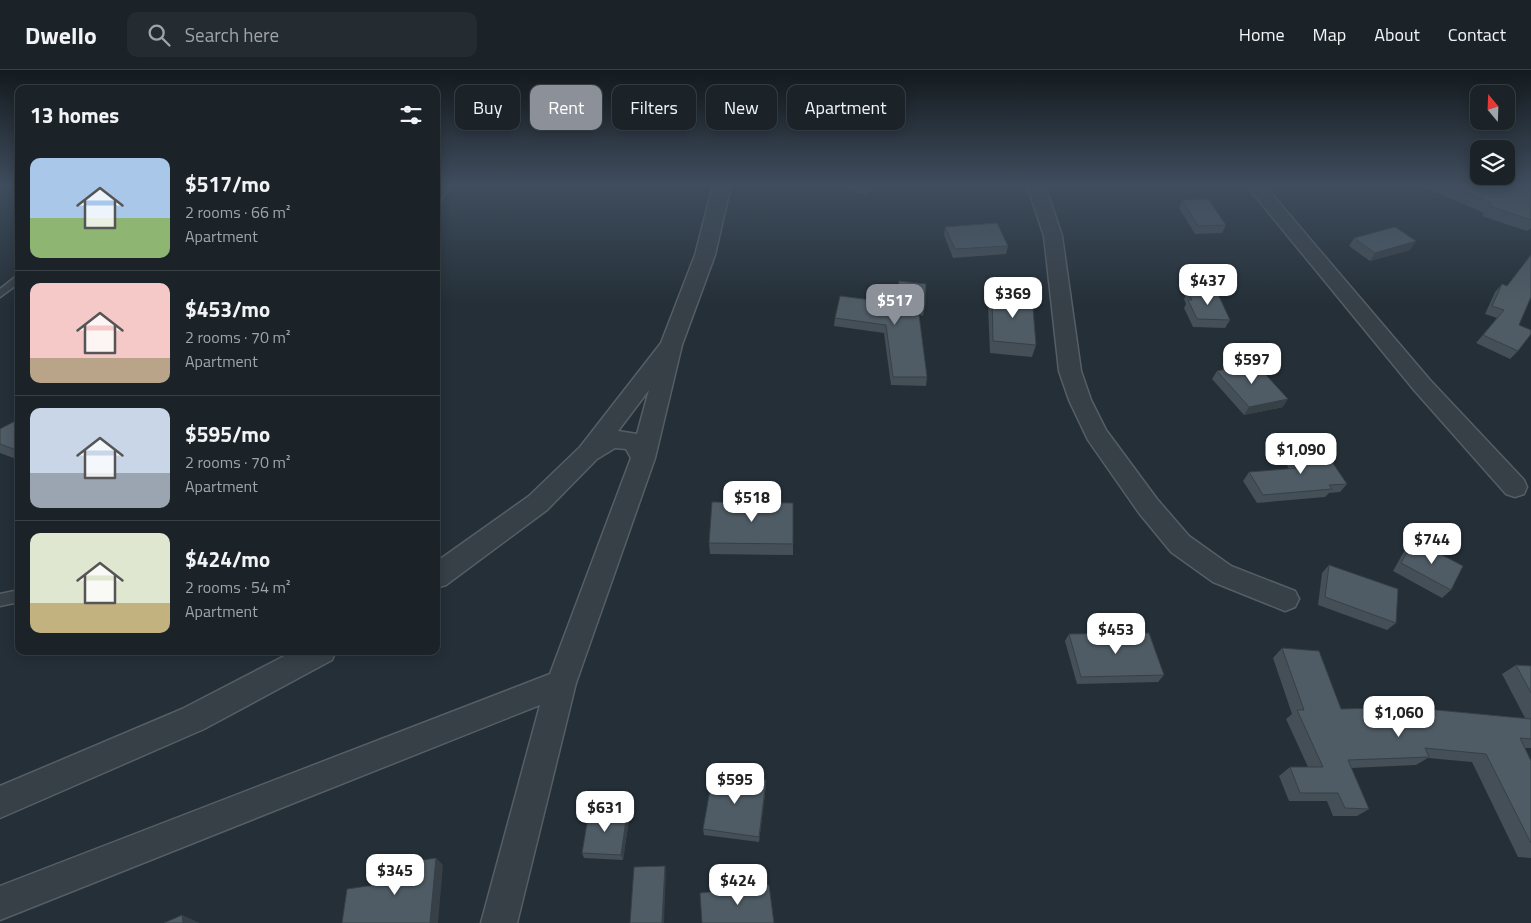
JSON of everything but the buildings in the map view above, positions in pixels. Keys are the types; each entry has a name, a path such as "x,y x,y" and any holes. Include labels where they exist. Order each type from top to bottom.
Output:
{"street":[{"path":"499,923 561,683 643,458 671,345 706,255 713,225"},
{"path":"1049,225 1053,236 1070,372 1080,400 1096,434 1148,506 1180,544 1222,574 1285,599"},
{"path":"1288,225 1422,385 1515,487"},
{"path":"440,574 538,503 588,453 671,345"},
{"path":"588,453 608,440 622,438 634,442 643,458"},
{"path":"0,802 193,719 314,655"},
{"path":"0,903 561,683"}],"lane":[{"path":"0,294 15,281"},
{"path":"0,600 15,597"}]}
